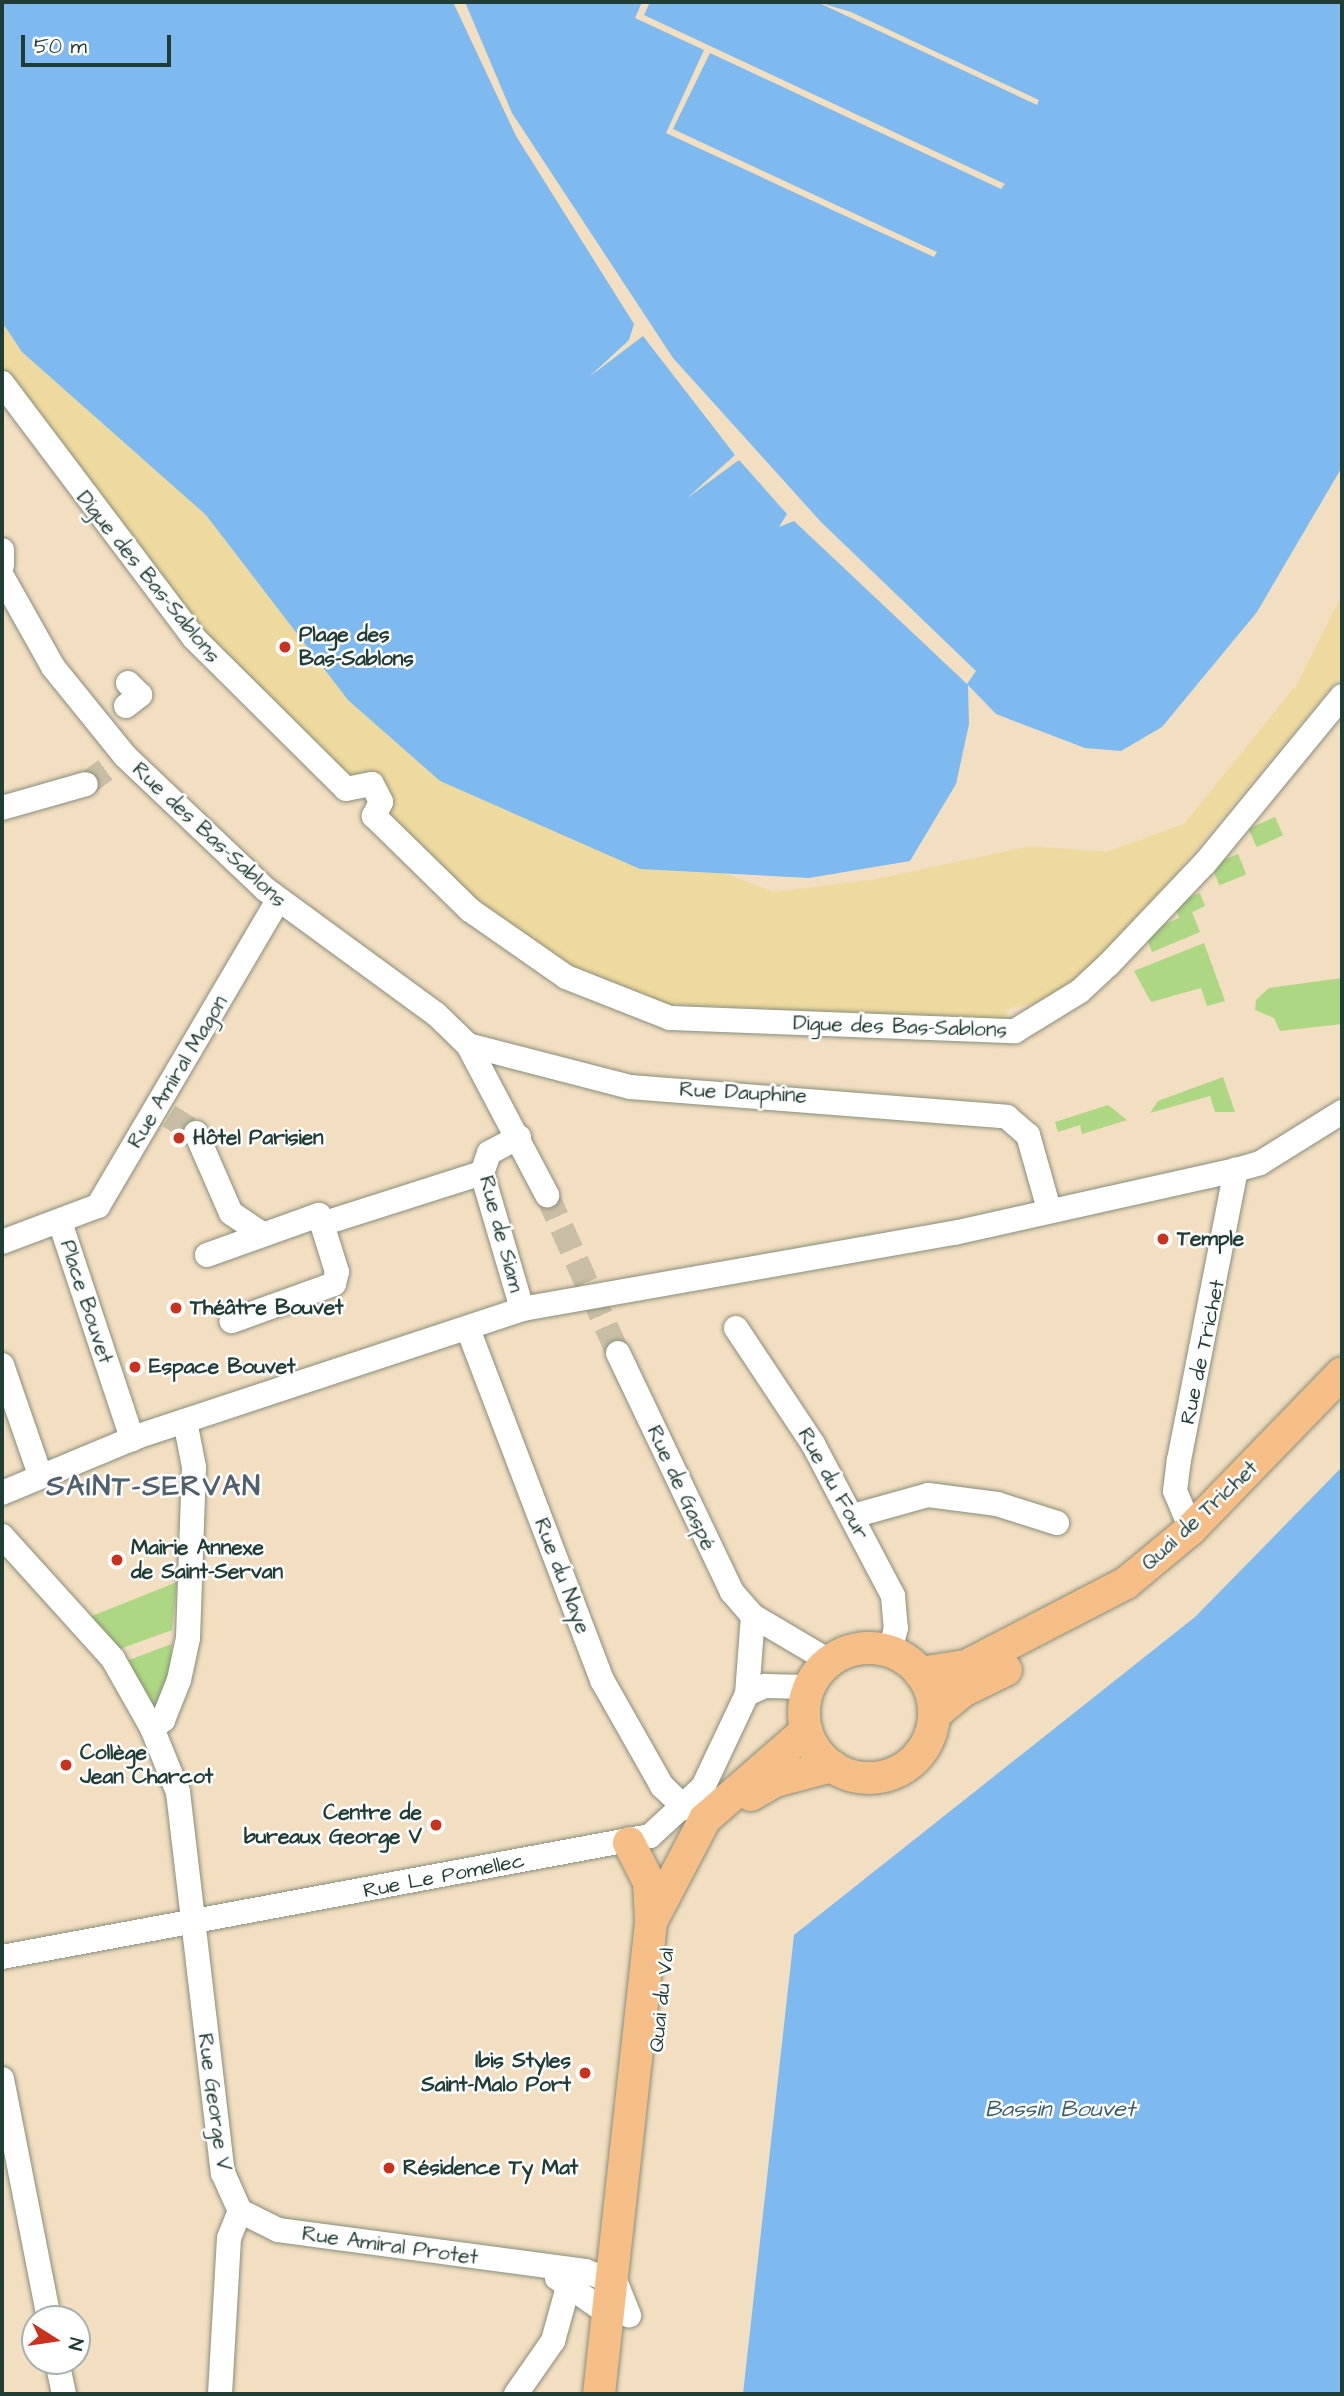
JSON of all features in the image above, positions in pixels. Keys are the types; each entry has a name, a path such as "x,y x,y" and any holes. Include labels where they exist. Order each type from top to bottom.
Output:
{"main road":[{"name":"Quai de Trichet","path":"920,1672 967,1666 1090,1607 1191,1530 1342,1373"},
{"name":"Quai de Trichet","path":"934,1715 961,1692 1112,1618 1154,1586 1210,1542 1342,1404"},
{"path":"864,1647 890,1651 920,1672 934,1715 923,1749 897,1772 862,1778 832,1766 806,1731 808,1687 829,1661 864,1647"},
{"name":"Quai du Val","path":"621,2394 616,2283 651,1922 705,1819 806,1731"},
{"name":"Quai du Val","path":"599,2394 619,2315 668,1937 691,1864 745,1798 775,1781 832,1766"},
{"path":"629,1843 649,1882 651,1922"}],"street":[{"name":"Digue des Bas-Sablons","path":"2,383 194,638 346,789 372,784 381,802 374,816 470,910 566,977 670,1017 1015,1031 1080,991 1109,964 1205,863 1342,696"},
{"path":"2,550 2,565"},
{"name":"Rue des Bas-Sablons","path":"2,576 53,667 116,708 118,761 278,901 436,1014 468,1045"},
{"path":"2,808 86,784"},
{"name":"Rue Amiral Magon","path":"60,1222 98,1206 162,1112 278,901"},
{"path":"468,1045 519,1137 547,1195"},
{"name":"Rue Dauphine","path":"468,1045 630,1087 815,1097 1021,1123 1049,1209"},
{"path":"2,1493 132,1439 468,1329 522,1308 954,1233 1049,1209 1236,1171 1334,1117"},
{"path":"197,1133 230,1213 262,1234"},
{"name":"Rue de Siam","path":"519,1137 489,1153 482,1173 522,1308"},
{"name":"Rue de Trichet","path":"1191,1530 1175,1490 1236,1171"},
{"path":"322,1224 482,1173"},
{"path":"207,1255 318,1215 322,1224 337,1272 334,1284 232,1321"},
{"name":"Place Bouvet","path":"2,1242 60,1222 132,1439"},
{"name":"Rue du Four","path":"736,1328 853,1517 897,1605 890,1651"},
{"name":"Rue du Naye","path":"468,1329 608,1694 662,1786 685,1808"},
{"name":"Rue de Gaspé","path":"618,1353 722,1577 753,1616 829,1661"},
{"path":"2,1365 40,1475"},
{"path":"152,1728 163,1720 179,1680 188,1638 194,1466 185,1421"},
{"path":"853,1517 928,1496 997,1504 1057,1522"},
{"name":"Rue George V","path":"2,1536 113,1659 152,1728 162,1756 181,1847 223,2173 240,2211"},
{"path":"753,1616 747,1694 765,1686 808,1687"},
{"name":"Rue Le Pomellec","path":"2,1957 629,1843 650,1836 685,1808 714,1771 747,1694"},
{"path":"2,2079 46,2305"},
{"path":"220,2394 229,2238 240,2211"},
{"name":"Rue Amiral Protet","path":"240,2211 278,2230 545,2269 578,2279 616,2283"},
{"path":"516,2394 553,2341 578,2279"},
{"name":"Rue Amiral Protet","path":"578,2279 619,2315"},
{"path":"60,2375 64,2394"}],"green space":[{"path":"1275,817 1283,835 1257,847 1249,829"},
{"path":"1238,854 1246,874 1219,885 1211,865"},
{"path":"1200,893 1205,906 1192,912 1200,932 1152,952 1145,933 1179,918 1174,903"},
{"path":"1204,943 1225,1001 1207,1006 1201,988 1151,1002 1134,971"},
{"path":"1342,978 1342,1024 1280,1031 1274,1018 1255,1010 1256,1000 1269,988"},
{"path":"1223,1077 1235,1112 1215,1112 1210,1096 1150,1113 1158,1101"},
{"path":"1108,1105 1127,1120 1082,1134 1080,1125 1058,1132 1055,1122"},
{"path":"177,1582 172,1630 117,1650 87,1618"},
{"path":"172,1644 167,1699 159,1706 148,1703 126,1661"}],"sand":[{"name":"Plage des Bas-Sablons","path":"2,259 653,846 773,892 877,879 1031,846 1106,852 1184,824 1297,684 1342,594 1342,674 1090,976 1054,999 1007,1009 1006,1021 668,1004 577,974 478,905 389,814 391,805 350,776 200,630 2,368"}],"water":[{"path":"2,2 453,2 516,136 634,324 629,340 589,377 643,336 735,455 686,499 739,460 787,514 779,527 794,521 967,684 976,671 821,522 673,358 512,113 465,2 1342,2 1342,467 1257,612 1162,727 1121,751 1085,748 996,714 968,685 969,724 956,784 910,861 809,878 640,869 440,781 348,700 206,515 22,352 2,322"},
{"name":"Bassin Bouvet","path":"1342,1467 1342,2394 743,2394 794,1935 1195,1617"}],"pier":[{"path":"642,2 650,2 644,15 1005,184 1001,189 710,53 673,129 937,252 934,257 666,133 704,50 635,18"},
{"path":"817,2 851,12 1039,100 1037,105"}],"tunnel":[{"path":"86,784 111,766"},
{"path":"169,1116 196,1133"},
{"path":"547,1195 618,1353"}],"place":[{"name":"Plage des Bas-Sablons","path":"285,647"},
{"name":"Hôtel Parisien","path":"179,1138"},
{"name":"Temple","path":"1163,1239"},
{"name":"Théâtre Bouvet","path":"176,1308"},
{"name":"Espace Bouvet","path":"135,1367"},
{"name":"Mairie Annexe de Saint-Servan","path":"117,1560"},
{"name":"Collège Jean Charcot","path":"66,1765"},
{"name":"Centre de bureaux George V","path":"436,1825"},
{"name":"Ibis Styles Saint-Malo Port","path":"585,2073"},
{"name":"Résidence Ty Mat","path":"389,2168"}],"district":[{"name":"SAINT-SERVAN","path":"154,1487"}]}
